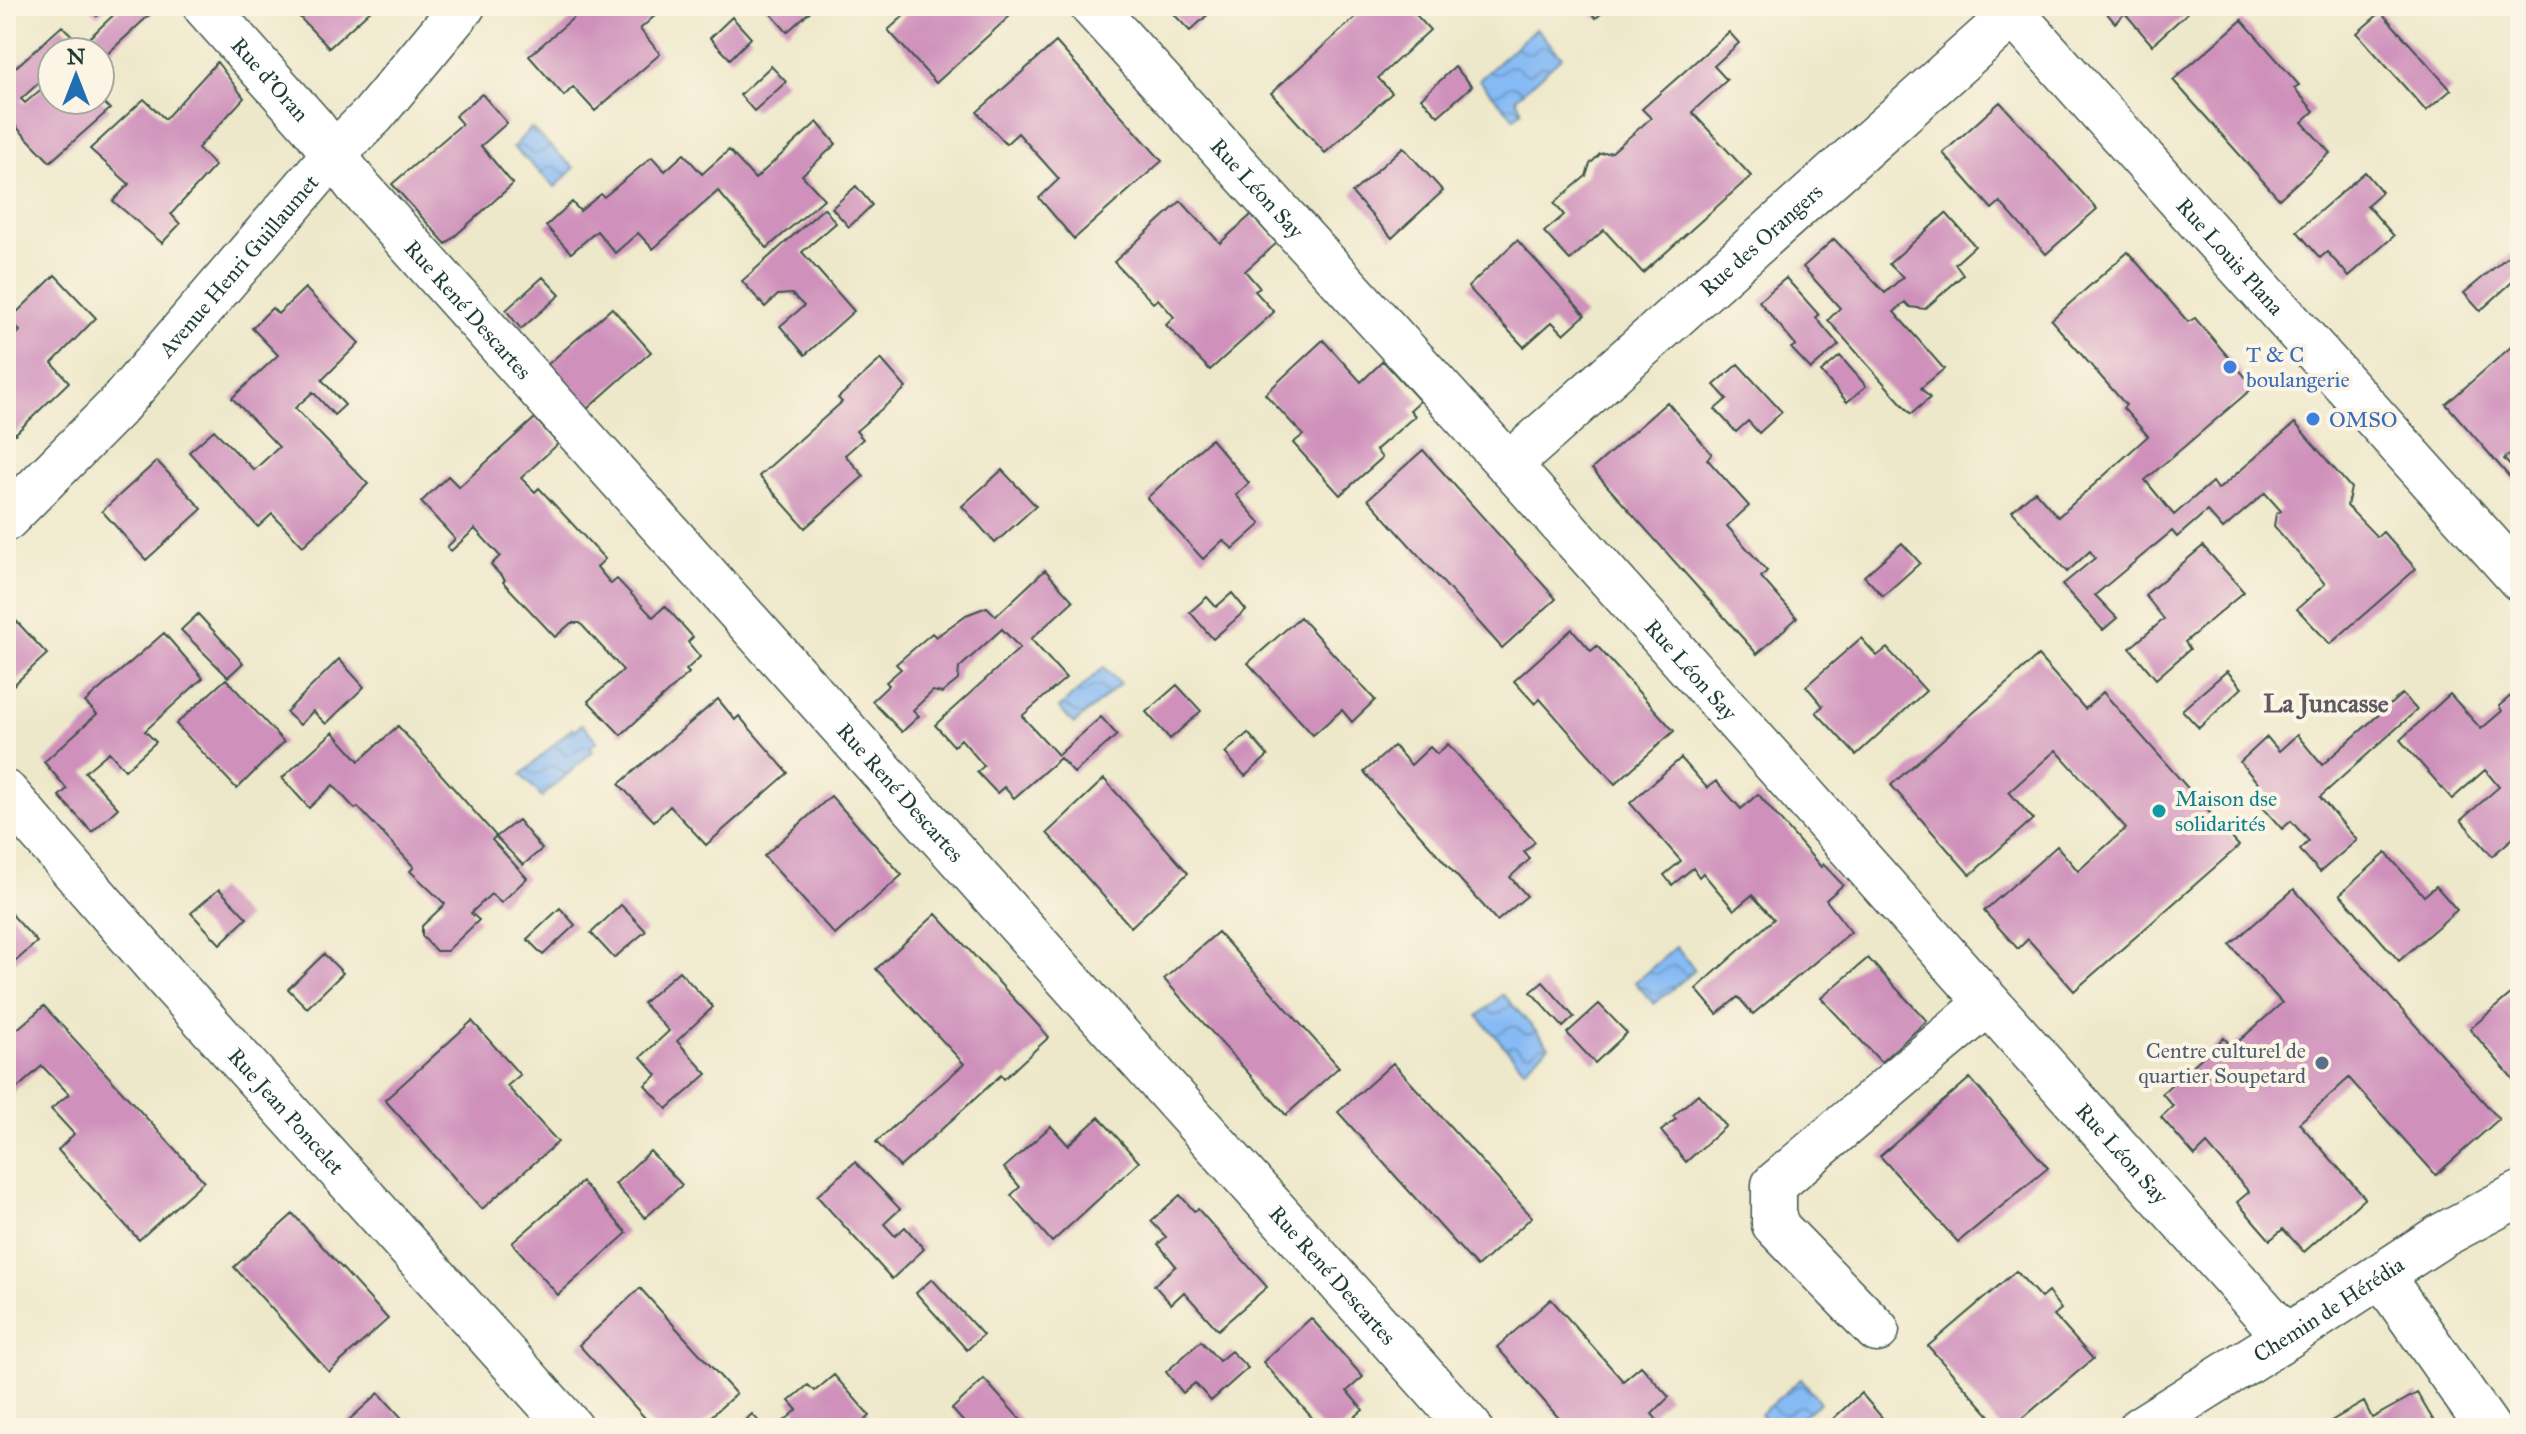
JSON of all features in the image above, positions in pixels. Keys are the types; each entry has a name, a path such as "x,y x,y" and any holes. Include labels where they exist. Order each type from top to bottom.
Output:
{"street":[{"name":"Rue d'Oran","path":"205,6 334,154"},
{"name":"Avenue Henri Guillaumet","path":"6,519 117,407 334,154 373,115 463,6"},
{"name":"Rue Léon Say","path":"1092,6 1509,465 2286,1337"},
{"name":"Rue des Orangers","path":"1509,465 2010,10"},
{"name":"Rue Louis Plana","path":"2010,10 2520,579"},
{"name":"Rue René Descartes","path":"334,154 356,184 1470,1428"},
{"name":"Rue Jean Poncelet","path":"6,793 167,978 571,1428"},
{"path":"1877,1330 1774,1224 1774,1185 1988,1003"},
{"name":"Chemin de Hérédia","path":"2141,1428 2441,1236 2520,1194"},
{"path":"2381,1275 2488,1428"}],"water":[{"path":"1536,28 1562,57 1516,98 1522,111 1514,118 1479,80"},
{"path":"531,128 574,168 555,187 513,147"},
{"path":"1104,667 1120,684 1074,724 1059,708"},
{"path":"582,724 597,741 590,747 593,751 542,797 521,775 572,728 575,730"},
{"path":"1676,947 1695,970 1654,1004 1635,982"},
{"path":"1503,994 1549,1046 1524,1069 1478,1016"},
{"path":"1801,1379 1820,1402 1789,1428 1772,1428 1760,1414"}],"building":[{"path":"88,6 107,6 97,16"},
{"path":"123,6 159,6 116,46 116,36 91,36"},
{"path":"289,6 375,6 329,48"},
{"path":"587,6 652,6 658,13 640,29 660,54 595,111 573,87 564,96 529,56"},
{"path":"764,6 816,6 787,32"},
{"path":"915,6 1003,6 1011,15 936,83 888,30"},
{"path":"1166,6 1217,6 1190,31"},
{"path":"1368,6 1408,6 1430,30 1378,78 1392,93 1325,153 1271,93"},
{"path":"1585,6 1610,6 1596,18"},
{"path":"2101,6 2195,6 2152,45 2125,13 2115,23"},
{"path":"2381,12 2451,90 2426,111 2357,33"},
{"path":"732,17 751,38 730,59 710,38"},
{"path":"2242,20 2299,85 2294,88 2314,111 2302,122 2330,153 2279,199 2173,80"},
{"path":"62,26 73,36 51,36"},
{"path":"1729,32 1739,43 1714,66 1727,80 1692,112 1751,176 1643,273 1604,230 1570,260 1544,232 1564,215 1554,203 1586,176 1590,164 1600,154 1612,152 1651,118 1642,109"},
{"path":"1056,42 1162,161 1074,239 1039,198 1059,179 1018,133 1006,144 977,112"},
{"path":"36,49 36,85 21,99 25,103 36,94 36,116 102,116 50,162 6,116 6,76"},
{"path":"217,62 244,98 198,148 215,166 171,214 180,224 162,243 113,201 129,184 90,149 144,99 165,119"},
{"path":"771,66 786,82 754,111 740,95"},
{"path":"1455,67 1472,86 1438,116 1421,98"},
{"path":"482,94 507,123 481,146 513,184 446,244 392,184 462,124 455,116"},
{"path":"2000,102 2097,209 2046,254 2000,202 1992,209 1943,153"},
{"path":"817,122 836,144 802,175 824,199 767,248 718,191 653,249 638,233 615,253 597,231 571,253 546,226 572,202 580,211 601,194 604,197 652,157 665,171 684,154 702,174 729,150 755,179"},
{"path":"1403,147 1443,191 1392,238 1352,193"},
{"path":"2365,172 2382,192 2367,205 2394,236 2349,276 2327,252 2320,258 2297,231"},
{"path":"856,186 872,205 849,227 832,208"},
{"path":"1181,201 1220,243 1251,215 1277,243 1245,271 1260,288 1255,291 1274,312 1210,370 1166,325 1174,317 1158,299 1153,303 1114,262"},
{"path":"824,208 836,223 802,252 854,311 805,355 780,326 804,306 792,294 778,295 765,307 742,281"},
{"path":"1946,213 1975,246 1955,264 1963,275 1925,309 1910,307 1905,302 1894,312 1944,369 1921,388 1930,398 1911,414 1828,320 1840,308 1803,267 1834,239 1885,293 1903,277 1889,264"},
{"path":"1517,240 1585,315 1564,334 1552,322 1524,347 1468,287"},
{"path":"2128,252 2188,322 2195,318 2254,387 2145,480 2174,515 2212,482 2217,489 2220,488 2295,423 2351,488 2347,506 2377,537 2383,532 2416,569 2330,644 2297,609 2325,584 2274,526 2276,514 2281,511 2265,493 2223,529 2207,511 2177,537 2172,531 2095,595 2117,618 2103,630 2062,585 2095,558 2090,551 2067,572 2012,511 2035,491 2058,517 2148,436 2123,408 2126,405 2051,320"},
{"path":"2512,253 2520,262 2520,275 2480,311 2464,293"},
{"path":"55,275 96,318 52,363 69,382 15,434 6,425 6,346 20,331 9,320"},
{"path":"543,277 560,295 521,329 506,310"},
{"path":"1786,278 1819,315 1816,318 1839,345 1811,369 1791,348 1796,345 1759,301"},
{"path":"305,288 359,343 322,380 345,405 334,415 313,392 295,408 368,484 303,546 272,514 258,527 189,452 214,430 254,470 279,447 232,398 278,355 252,328 272,308 278,314"},
{"path":"612,308 651,352 587,409 547,365"},
{"path":"2520,339 2520,462 2510,454 2504,459 2520,477 2520,489 2446,404"},
{"path":"1323,340 1361,382 1383,361 1420,401 1410,410 1415,416 1376,450 1382,458 1340,495 1293,443 1303,435 1265,394"},
{"path":"1840,356 1866,386 1847,402 1821,372"},
{"path":"881,359 906,388 856,431 863,439 845,455 864,476 805,528 759,476 842,402 838,398"},
{"path":"1738,364 1782,412 1759,433 1748,421 1736,432 1715,409 1727,399 1714,385"},
{"path":"1667,402 1712,454 1707,459 1749,506 1727,526 1767,571 1761,577 1797,618 1757,654 1592,469"},
{"path":"535,418 558,444 521,478 535,492 539,488 605,559 597,567 611,584 617,579 653,617 665,606 693,637 688,642 700,657 686,670 689,673 621,735 588,701 623,670 580,623 571,623 555,637 503,582 505,580 491,565 500,556 475,529 451,551 447,547 455,539 421,502 448,476 459,487"},
{"path":"1211,439 1249,483 1236,495 1261,524 1233,549 1223,540 1203,559 1147,498"},
{"path":"1423,450 1556,599 1502,648 1368,499"},
{"path":"157,461 202,509 146,560 102,511"},
{"path":"1002,470 1036,506 995,543 962,506"},
{"path":"1902,543 1920,563 1883,596 1864,576"},
{"path":"2203,546 2244,592 2185,642 2190,649 2156,679 2130,648 2164,619 2145,595"},
{"path":"1045,570 1073,601 1031,639 1066,678 1022,716 1058,755 1101,717 1117,735 1074,773 1060,758 1014,798 1004,787 997,793 977,772 984,766 961,739 954,746 935,725 1020,648 1002,629 959,668 958,680 942,693 933,691 913,710 919,716 902,732 872,701 901,669 896,664 932,633 936,637 966,615 987,607 996,616"},
{"path":"1232,593 1246,610 1213,639 1190,612 1207,597 1216,607"},
{"path":"6,610 47,654 6,692"},
{"path":"198,614 243,663 228,677 181,630"},
{"path":"1300,617 1375,700 1352,722 1342,710 1313,735 1248,663"},
{"path":"1572,629 1591,651 1597,646 1674,731 1615,784 1540,699 1535,704 1514,681"},
{"path":"164,633 203,678 145,731 156,742 125,770 109,752 85,772 118,808 92,832 59,796 67,789 44,762 97,714 85,702"},
{"path":"1861,638 1877,656 1887,648 1926,691 1856,755 1816,712 1823,706 1806,686"},
{"name":"Maison dse solidarités","path":"2038,656 2085,709 2103,692 2239,846 2074,991 2028,939 2018,949 1984,911 2057,846 2078,871 2126,828 2056,750 2009,792 2033,819 1970,875 1891,785"},
{"path":"339,659 364,687 326,724 313,711 300,725 286,712"},
{"path":"2227,671 2242,688 2199,728 2182,710"},
{"path":"226,679 284,742 237,789 176,724"},
{"path":"1177,685 1201,711 1170,739 1146,712"},
{"path":"2520,688 2520,832 2492,856 2461,820 2499,787 2485,770 2452,799 2400,740 2450,694 2481,729 2502,711 2499,706"},
{"path":"2402,694 2417,710 2320,797 2357,840 2320,872 2300,850 2309,841 2291,821 2282,829 2259,803 2267,794 2240,762 2267,737 2279,751 2297,735 2322,765"},
{"path":"718,699 735,720 739,716 788,773 706,845 670,806 654,821 619,784"},
{"path":"398,726 496,836 492,840 527,878 501,903 491,894 471,913 479,920 447,951 436,951 422,936 422,926 445,904 410,871 414,867 358,807 355,809 333,785 309,808 282,778 333,732 359,761"},
{"path":"1248,733 1268,756 1245,776 1225,753"},
{"path":"1448,744 1535,842 1524,852 1530,859 1510,877 1527,896 1497,921 1364,772 1394,746 1411,765 1430,747 1437,754"},
{"path":"1681,758 1707,788 1716,781 1741,809 1758,794 1821,867 1823,864 1843,885 1826,900 1851,932 1753,1014 1738,997 1717,1014 1696,989 1774,919 1752,895 1734,910 1703,873 1699,877 1693,868 1672,885 1664,875 1681,861 1630,803"},
{"path":"1104,779 1188,873 1131,927 1047,833"},
{"path":"831,796 902,875 835,935 764,856"},
{"path":"518,820 542,849 523,865 496,837"},
{"path":"2386,853 2424,896 2436,886 2457,910 2399,961 2340,894"},
{"path":"219,889 247,918 220,944 191,913"},
{"name":"Centre culturel de quartier Soupetard","path":"2294,889 2499,1119 2436,1175 2349,1078 2299,1123 2365,1198 2304,1252 2283,1229 2270,1240 2237,1202 2249,1192 2207,1144 2195,1156 2161,1117 2173,1106 2162,1093 2224,1038 2232,1047 2282,1003 2230,945"},
{"path":"621,905 646,931 614,958 591,933"},
{"path":"6,908 37,942 6,970"},
{"path":"560,908 575,925 543,955 527,939"},
{"path":"936,914 1049,1037 1004,1079 1001,1075 900,1167 876,1142 964,1064 876,969"},
{"path":"1218,932 1339,1067 1286,1115 1164,979"},
{"path":"324,954 343,973 307,1008 288,989"},
{"path":"1868,958 1927,1021 1881,1062 1821,998"},
{"path":"679,971 713,1007 677,1041 707,1074 667,1109 645,1085 657,1075 641,1057 669,1031 643,1003"},
{"path":"1543,982 1574,1017 1563,1027 1531,992"},
{"path":"2520,986 2520,1087 2470,1029"},
{"path":"1599,1004 1627,1033 1595,1063 1567,1033"},
{"path":"44,1006 204,1181 139,1240 58,1150 74,1134 51,1109 69,1094 42,1066 6,1098 6,1039"},
{"path":"472,1021 520,1075 507,1086 558,1142 482,1209 385,1100"},
{"path":"1393,1063 1532,1217 1477,1267 1338,1112"},
{"path":"1970,1078 2048,1168 1958,1242 1880,1156"},
{"path":"1698,1094 1726,1126 1686,1162 1661,1131"},
{"path":"1099,1117 1139,1162 1052,1242 1011,1195 1020,1187 1004,1168 1051,1126 1068,1145"},
{"path":"650,1151 682,1185 645,1218 615,1184"},
{"path":"855,1162 900,1209 884,1224 895,1236 905,1227 924,1249 892,1279 817,1196"},
{"path":"582,1182 627,1233 558,1295 512,1243"},
{"path":"1180,1195 1194,1211 1198,1209 1267,1287 1218,1330 1184,1292 1171,1304 1154,1285 1176,1266 1158,1244 1166,1237 1151,1221"},
{"path":"293,1214 388,1319 329,1372 234,1267"},
{"path":"2016,1271 2041,1298 2048,1292 2061,1309 2054,1315 2093,1359 2011,1428 2001,1428 1928,1346"},
{"path":"932,1279 983,1335 967,1350 916,1293"},
{"path":"640,1288 736,1394 698,1428 654,1428 579,1345"},
{"path":"1551,1299 1623,1381 1641,1366 1669,1397 1652,1414 1664,1428 1568,1428 1557,1416 1497,1347"},
{"path":"1311,1318 1363,1377 1347,1391 1363,1410 1342,1428 1321,1428 1263,1362"},
{"path":"1201,1341 1219,1361 1231,1351 1248,1368 1211,1401 1195,1383 1183,1393 1166,1372"},
{"path":"834,1375 870,1416 856,1428 776,1428 797,1410 789,1401 808,1385 815,1391"},
{"path":"984,1379 1028,1428 969,1428 952,1409"},
{"path":"379,1393 411,1428 340,1428"},
{"path":"1861,1393 1891,1428 1823,1428"},
{"path":"2417,1393 2438,1428 2319,1428 2364,1402 2372,1418"},
{"path":"752,1414 765,1428 737,1428"}],"place":[{"name":"T & C boulangerie","path":"2230,367"},
{"name":"OMSO","path":"2313,419"},
{"name":"Maison dse solidarités","path":"2159,811"},
{"name":"Centre culturel de quartier Soupetard","path":"2322,1063"}],"district":[{"name":"La Juncasse","path":"2326,703"}]}
